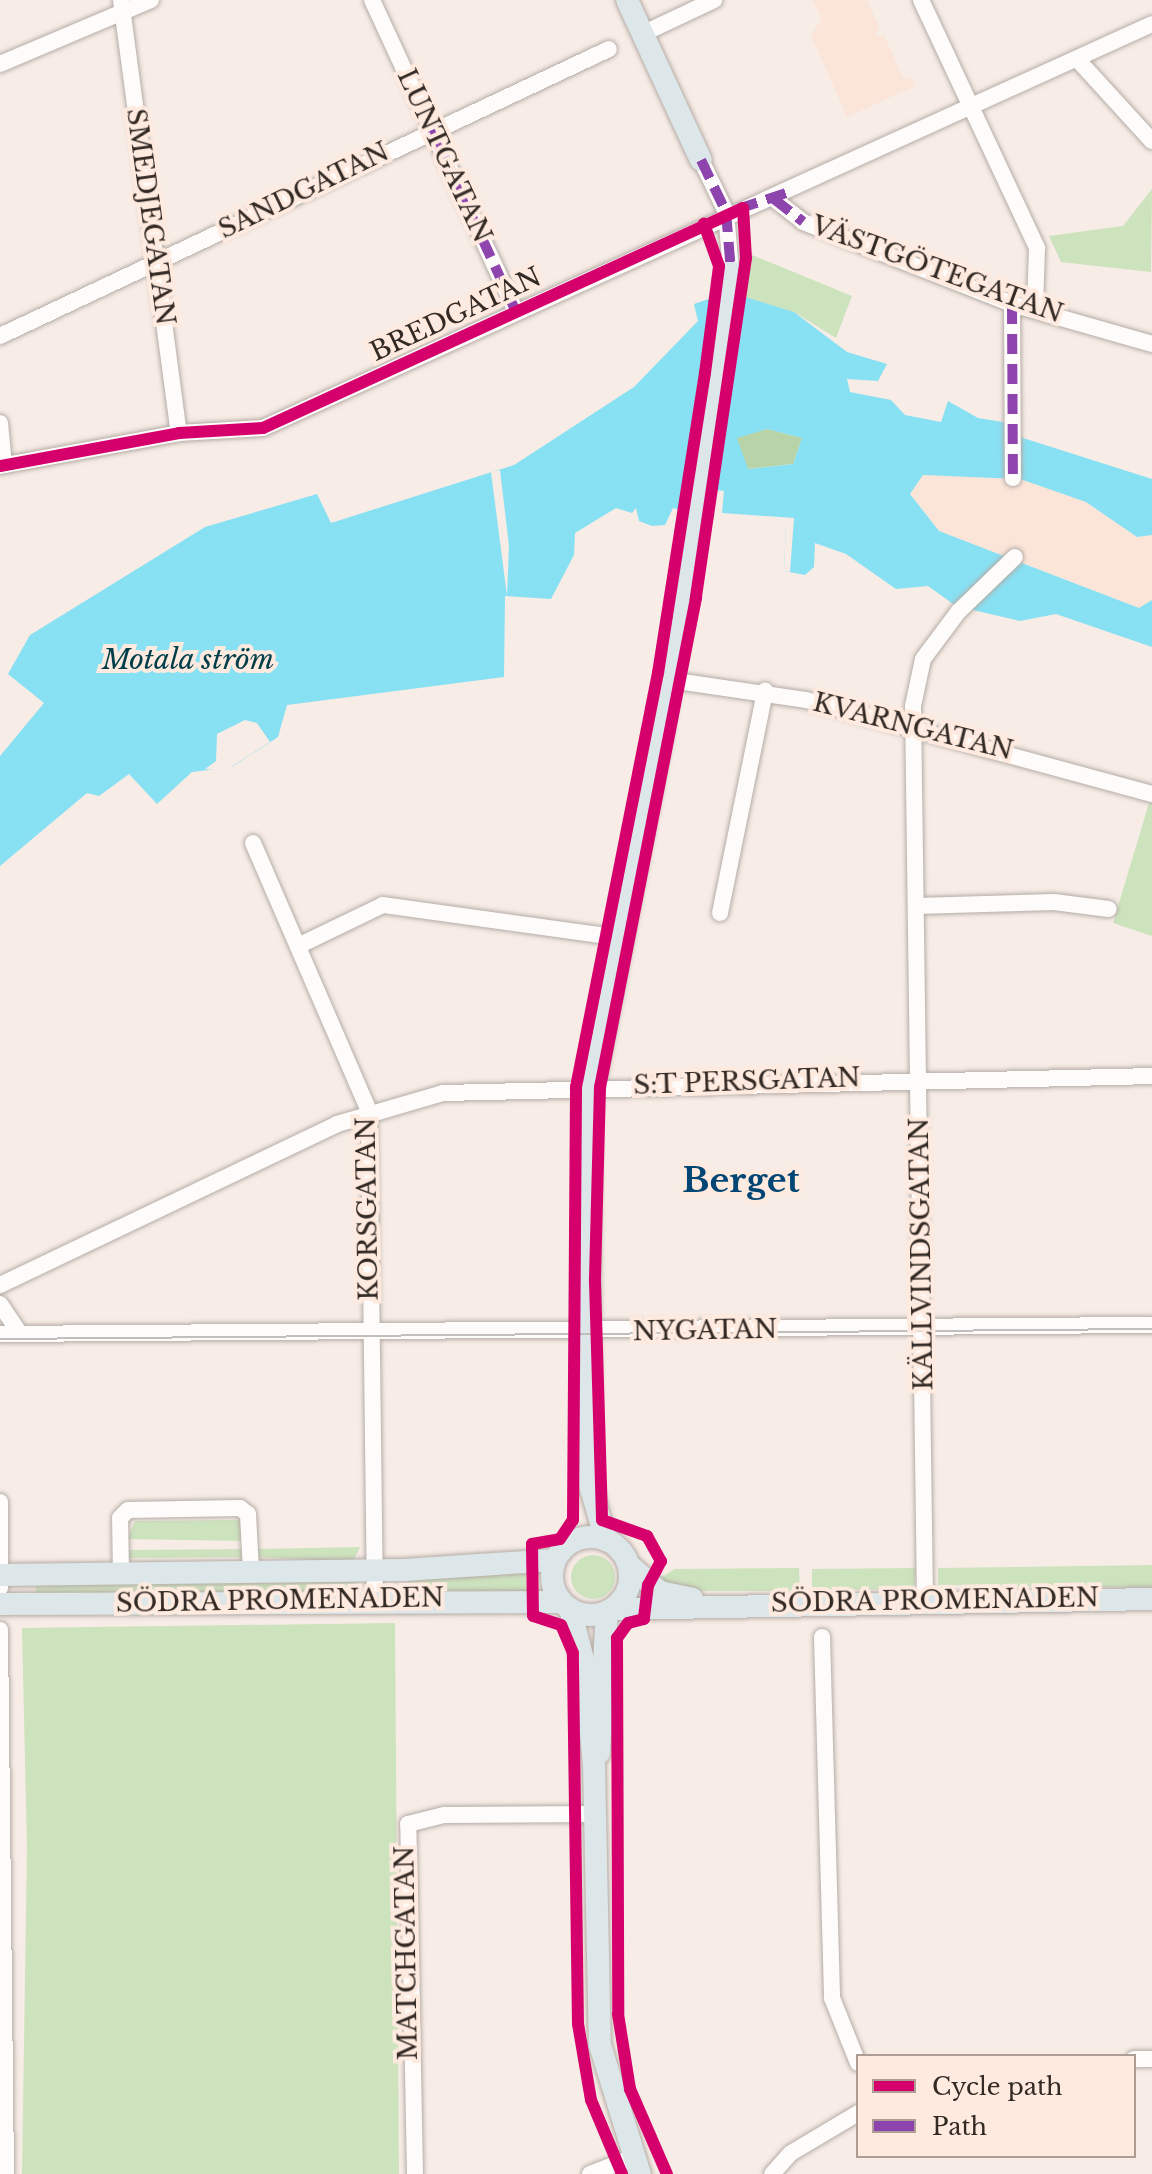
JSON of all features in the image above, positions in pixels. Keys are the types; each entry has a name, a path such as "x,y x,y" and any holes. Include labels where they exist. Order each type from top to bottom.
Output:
{"main road":[{"path":"627,0 701,160"},
{"path":"652,2174 638,2165 600,2045 594,1765 584,1663 565,1606 552,1580 555,1560 577,1539 589,1482 586,1332 592,1086 670,680 731,271"},
{"path":"589,1482 606,1540 629,1565 628,1589 610,1610 603,1740 594,1765"},
{"path":"577,1539 606,1540"},
{"name":"SÖDRA PROMENADEN","path":"0,1575 374,1570 555,1560"},
{"name":"SÖDRA PROMENADEN","path":"629,1565 660,1592 717,1604"},
{"name":"SÖDRA PROMENADEN","path":"0,1604 375,1599 565,1606"},
{"name":"SÖDRA PROMENADEN","path":"610,1610 717,1604 1152,1599"},
{"path":"565,1606 610,1610"}],"street":[{"path":"0,64 122,6 151,0"},
{"name":"LUNTGATAN","path":"372,0 516,312"},
{"path":"642,34 714,0"},
{"path":"921,0 1040,255 1035,309"},
{"name":"SMEDJEGATAN","path":"122,6 179,433"},
{"name":"BREDGATAN","path":"2,466 179,433 263,428 726,212 774,199 1152,24"},
{"name":"SANDGATAN","path":"0,336 609,49"},
{"path":"1077,59 1152,141"},
{"path":"701,160 726,212 731,271"},
{"name":"VÄSTGÖTEGATAN","path":"774,199 803,222 1012,304 1152,344"},
{"path":"1012,304 1010,426 1013,478"},
{"path":"0,423 2,466"},
{"name":"KÄLLVINDSGATAN","path":"925,1601 912,727 923,659 958,612 1015,557"},
{"name":"KVARNGATAN","path":"670,680 765,691 912,727 1152,794"},
{"path":"720,913 765,691"},
{"name":"KORSGATAN","path":"253,843 369,1111 375,1599"},
{"path":"917,906 1054,902 1109,909"},
{"path":"298,946 383,905 620,938"},
{"name":"S:T PERSGATAN","path":"0,1285 369,1111 443,1093 919,1078 1152,1076"},
{"path":"0,1304 19,1332 0,1334"},
{"name":"NYGATAN","path":"19,1332 586,1332 1152,1325"},
{"path":"0,1502 0,1620"},
{"name":"SÖDRA PROMENADEN","path":"121,1573 120,1518 128,1510 240,1508 250,1524 251,1572"},
{"path":"0,1630 2,2156 6,2174"},
{"path":"822,1637 832,1998 856,2058"},
{"name":"MATCHGATAN","path":"415,2174 410,2164 408,1824 445,1815 595,1814"},
{"path":"772,2174 791,2153 856,2114"},
{"path":"590,2174 638,2165"}],"shaded area":[{"path":"813,0 867,0 879,26 876,37 884,35 904,80 911,77 915,86 847,117 811,35 822,19"},
{"path":"922,475 1021,479 1086,502 1137,537 1152,535 1152,600 1139,608 939,531 910,494"}],"green space":[{"path":"1152,189 1151,272 1061,262 1049,236 1123,226"},
{"path":"752,255 852,296 836,338 794,312 745,299"},
{"path":"767,429 802,438 793,464 747,469 736,438"},
{"path":"1152,793 1152,936 1113,923"},
{"path":"240,1520 242,1541 127,1539 135,1521"},
{"path":"360,1547 353,1562 258,1557 258,1549"},
{"path":"245,1549 245,1557 128,1558 128,1550"},
{"path":"593,1555 608,1562 615,1577 608,1592 593,1599 578,1592 571,1577 578,1562"},
{"path":"1152,1565 1152,1588 938,1585 938,1568"},
{"path":"799,1568 800,1591 687,1591 657,1580 675,1569"},
{"path":"916,1568 914,1589 812,1590 812,1569"},
{"path":"526,1574 527,1594 408,1593 408,1576"},
{"path":"356,1575 355,1595 36,1599 36,1580"},
{"path":"395,1623 399,2174 22,2174 27,1849 22,1628"}],"water":[{"name":"Motala ström","path":"729,292 794,312 847,352 887,364 878,381 847,379 850,392 891,400 905,415 941,422 948,401 978,418 1003,422 1023,438 1152,479 1152,535 1137,537 1086,502 1020,479 923,475 910,494 939,531 1139,608 1152,600 1152,647 1056,614 1020,621 956,606 928,586 896,589 846,554 815,543 814,567 805,575 784,571 786,524 713,521 673,508 665,525 652,526 639,521 636,508 632,513 616,508 575,533 574,555 551,599 505,596 504,677 287,705 278,737 232,767 192,772 157,804 129,774 99,796 87,793 0,866 0,756 44,703 8,674 30,635 205,527 317,494 331,523 514,465 634,387 698,321 694,304","holes":["767,429 802,438 793,464 748,469 737,438"]}],"pier":[{"path":"729,288 745,295 716,490 724,491 722,513 794,518 790,572 784,571 786,524 711,524 678,516 711,294"},
{"path":"500,470 509,546 507,596 491,472"},
{"path":"245,720 257,723 270,742 225,771 205,769 216,761 217,734"}],"tram line":[{"path":"0,1339 1152,1329"}],"marked path":[{"path":"432,130 516,312"},
{"path":"701,160 726,212 731,271"},
{"path":"738,209 792,191"},
{"path":"774,199 803,222"},
{"path":"1012,304 1013,478"}],"cycle path":[{"path":"0,466 179,433 263,428 743,208 746,258 696,598 600,1087 595,1282 602,1520 647,1536 661,1561 648,1585 644,1619 628,1623 617,1638 618,2014 630,2089 667,2174"},
{"path":"622,2174 591,2100 578,2024 573,1653 561,1625 533,1616 532,1544 560,1539 573,1520 576,1087 658,673 705,373 719,266 704,224"}],"district":[{"name":"Berget","path":"741,1181"}]}
